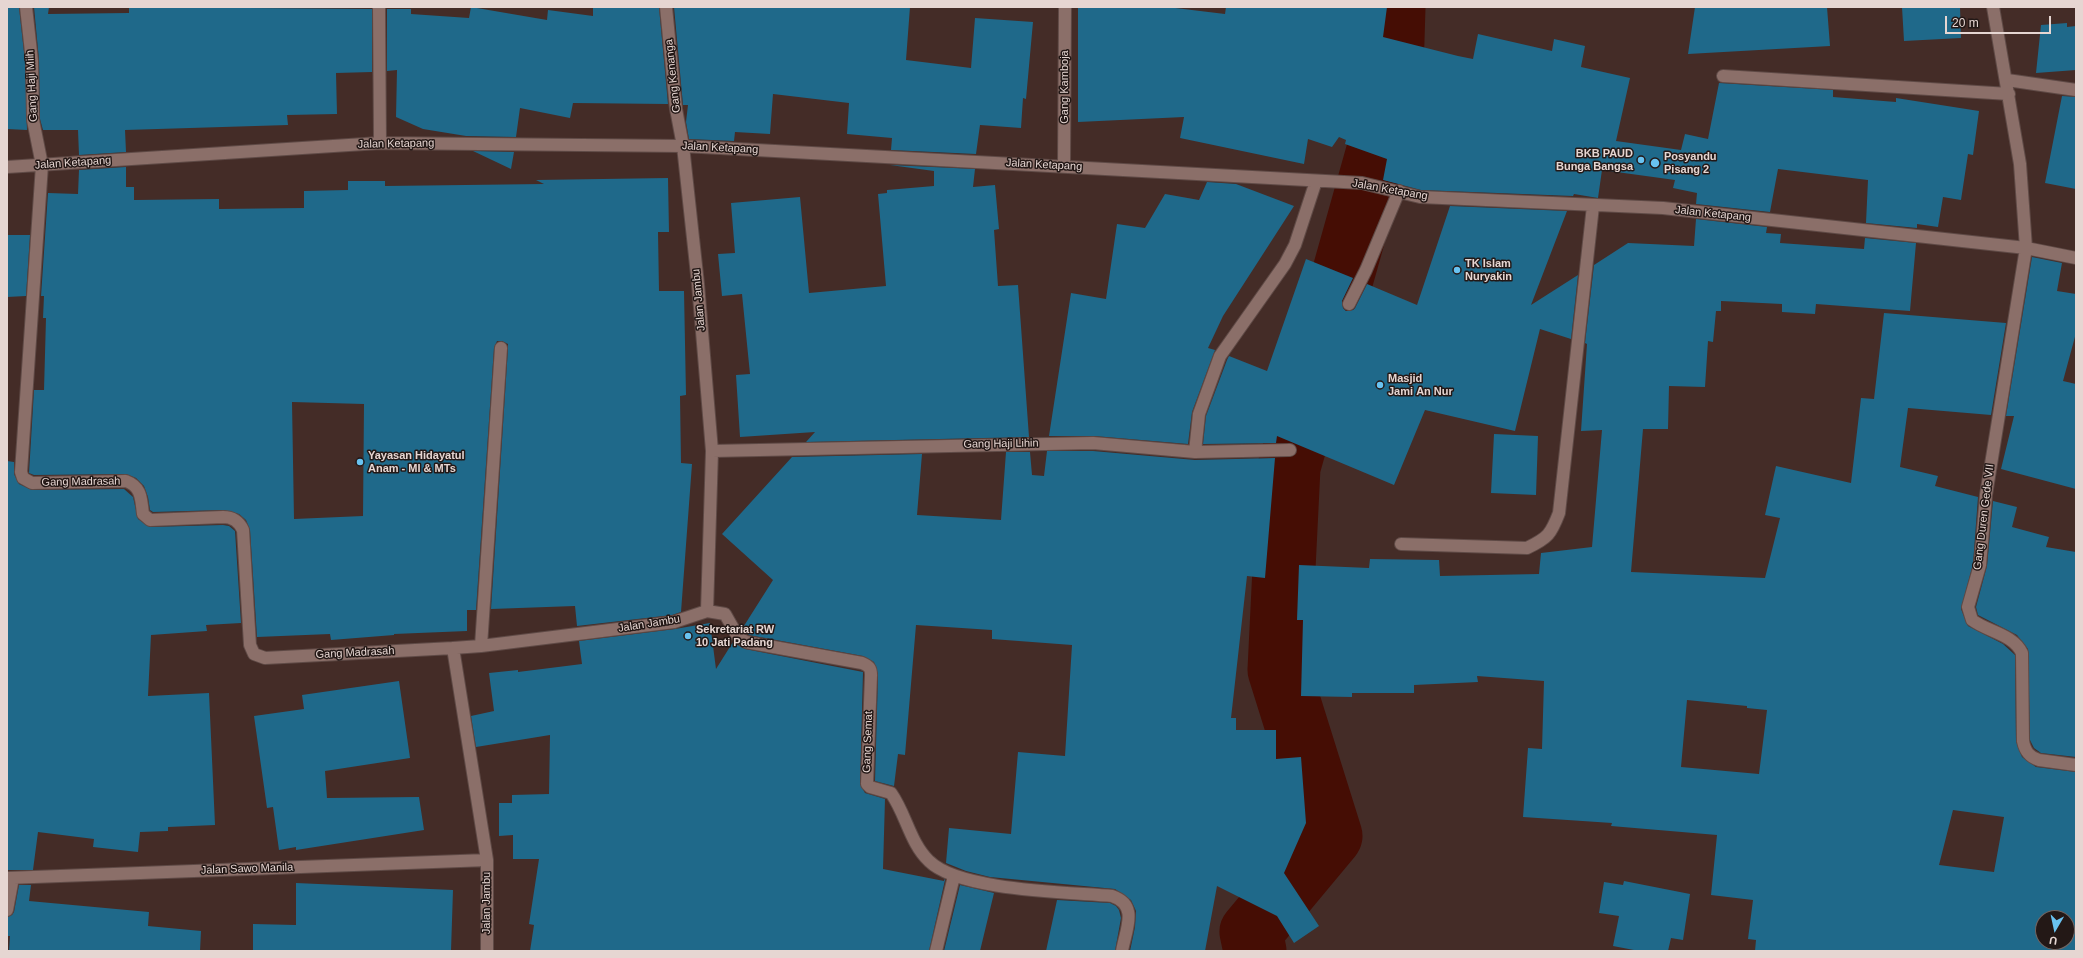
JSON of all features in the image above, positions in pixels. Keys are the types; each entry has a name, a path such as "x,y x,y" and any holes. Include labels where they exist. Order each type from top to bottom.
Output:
{"street":[{"name":"Gang Haji Miih","path":"26,7 32,61 33,120 42,165"},
{"path":"379,7 380,143"},
{"name":"Gang Kenanga","path":"666,7 676,110 683,146"},
{"name":"Gang Kamboja","path":"1064,166 1065,7"},
{"name":"Gang Duren Gede VII","path":"1993,7 2007,80 2020,164 2026,248 1986,495 1980,565 1968,610 1972,620 2010,639 2016,643 2022,653 2022,741 2027,752 2033,758 2038,760 2076,765"},
{"path":"1724,76 2009,94"},
{"path":"2007,80 2076,90"},
{"name":"Jalan Ketapang","path":"7,167 380,143 683,146 1362,183 1437,198 1663,208 2026,248 2076,258"},
{"name":"Jalan Jambu","path":"487,951 487,860 453,648 481,646 674,622 707,612 712,451 683,146"},
{"name":"Gang Madrasah","path":"42,165 20,472 23,478 32,483 126,481 135,485 140,491 143,514 150,520 228,517 240,524 243,530 250,645 254,654 265,658 453,648"},
{"path":"1195,452 1199,414 1220,356 1285,264 1296,245 1316,181"},
{"path":"1350,304 1398,191"},
{"path":"1401,544 1527,548 1541,542 1552,532 1559,513 1593,206"},
{"path":"481,646 501,348"},
{"name":"Gang Haji Lihin","path":"712,451 1093,443 1195,452 1290,450"},
{"name":"Gang Semat","path":"707,612 725,614 738,637 746,642 862,663 869,667 871,675 867,785 891,793 908,829 929,861 942,871 954,876 998,886 1112,896 1118,898 1125,902 1128,908 1128,918 1122,951"},
{"name":"Jalan Sawo Manila","path":"10,878 487,860"},
{"path":"936,951 954,876"},
{"path":"7,910 10,878"}],"building":[{"path":"7,7 19,7 25,61 27,130 7,129"},
{"path":"34,7 49,7 48,14 129,13 129,7 372,9 372,72 336,73 337,114 287,115 288,125 125,130 126,152 79,155 78,130 43,130 40,119 39,60"},
{"path":"471,7 547,20 548,10 593,16 593,7 659,7 668,104 573,103 570,118 520,108 516,137 466,136 423,129 396,117 397,70 387,71 387,9 411,9 411,14 469,18"},
{"path":"674,7 910,7 906,60 971,68 975,18 1033,22 1026,99 1023,98 1021,128 980,125 976,154 891,150 892,138 847,134 849,103 773,94 770,134 735,132 734,141 689,139 686,122 688,105 683,105"},
{"path":"1078,7 1167,7 1225,14 1226,7 1387,7 1383,37 1473,59 1478,34 1552,51 1554,39 1585,46 1581,67 1630,78 1616,141 1681,150 1685,134 1708,139 1719,83 1833,90 1833,97 1896,102 1896,98 1979,111 1973,155 1968,154 1961,200 1943,197 1938,227 1917,224 1917,228 1866,223 1868,180 1778,169 1770,212 1696,204 1697,193 1673,188 1675,180 1602,170 1598,198 1574,194 1573,196 1421,190 1383,180 1387,159 1345,144 1346,140 1339,137 1332,147 1308,139 1304,164 1180,138 1184,117 1078,122"},
{"path":"1695,7 1827,7 1830,46 1688,54"},
{"path":"1902,7 1960,7 1961,38 1904,41"},
{"path":"2067,23 2067,27 2076,26 2076,70 2036,73 2041,25"},
{"path":"2062,96 2076,97 2076,189 2045,183"},
{"path":"473,151 514,152 511,169"},
{"path":"890,165 975,169 973,187 995,185 999,229 994,230 998,286 1018,285 1029,437 806,442 815,432 740,437 736,375 750,374 742,294 722,296 718,254 735,253 731,203 800,197 809,293 886,286 878,194 887,193 887,190 934,186 934,171"},
{"path":"126,167 126,187 134,187 134,200 219,199 219,209 304,208 304,191 348,190 348,181 385,181 385,186 544,184 536,180 668,178 669,232 658,232 659,291 684,291 686,395 680,396 681,463 692,464 681,612 672,615 577,626 575,606 491,609 508,348 508,344 502,341 497,341 494,348 476,610 467,610 467,631 394,634 331,640 330,634 257,637 250,530 246,520 239,514 223,510 153,512 150,510 148,497 144,486 136,478 126,474 34,475 29,473 34,390 44,390 46,318 43,318 44,296 41,296 48,193 78,194 79,170","holes":["292,402 364,404 363,516 294,519"]},
{"path":"1207,182 1236,184 1294,206 1223,316 1208,348 1215,350 1192,412 1188,444 1094,436 1049,436 1071,293 1106,299 1117,224 1145,228 1165,194 1199,200"},
{"path":"1450,206 1567,211 1531,305 1578,275 1571,339 1540,329 1515,431 1425,410 1394,485 1277,436 1276,443 1203,444 1206,416 1229,356 1267,371 1306,259 1353,278 1342,301 1343,308 1346,311 1353,310 1355,308 1367,284 1417,305"},
{"path":"1696,219 1767,227 1766,233 1781,234 1780,243 1864,249 1865,238 1916,243 1910,311 1816,304 1815,314 1782,312 1782,304 1721,301 1721,311 1716,311 1713,342 1708,341 1705,387 1669,386 1668,429 1643,429 1631,572 1765,578 1780,518 1765,515 1776,466 1851,483 1861,398 1874,399 1884,313 2006,323 1991,415 1908,408 1900,467 1938,476 1935,486 1978,497 1973,564 1961,609 1968,626 2003,644 2015,655 2016,741 2022,757 2036,767 2076,772 2076,951 1755,951 1756,940 1748,939 1753,900 1711,895 1717,835 1611,826 1612,823 1523,817 1528,748 1542,749 1544,681 1477,676 1478,682 1414,685 1414,693 1352,693 1352,697 1301,696 1303,620 1297,620 1299,565 1369,568 1370,559 1439,560 1440,576 1539,574 1541,553 1592,547 1602,430 1581,431 1587,344 1585,343 1594,265 1628,243 1694,246","holes":["1687,700 1747,706 1747,708 1767,710 1759,774 1681,767","1953,810 2004,817 1994,872 1939,865"]},
{"path":"7,235 30,235 26,296 7,297"},
{"path":"2032,257 2062,263 2057,291 2076,294 2076,333 2063,381 2076,384 2076,489 2001,469 2014,416 2006,416"},
{"path":"1494,434 1538,436 1536,495 1491,493"},
{"path":"1047,451 1093,451 1195,460 1275,458 1265,578 1247,576 1231,718 1236,718 1236,730 1276,730 1276,759 1301,757 1306,823 1284,873 1319,926 1294,943 1277,916 1217,886 1205,951 1130,951 1135,927 1136,911 1131,900 1115,889 990,877 966,871 946,863 949,828 1011,834 1018,752 1065,756 1072,645 992,639 992,630 916,625 905,755 898,754 894,786 875,781 878,675 874,662 863,656 749,635 742,629 773,580 722,534 792,457 922,454 917,515 1001,520 1006,452 1030,452 1032,475 1044,476"},
{"path":"7,461 14,462 14,474 19,484 32,490 124,489 133,497 138,519 150,527 223,525 229,526 235,531 241,623 206,625 207,631 151,635 148,696 209,693 215,825 168,827 168,831 140,832 138,852 93,847 94,839 38,832 33,870 7,870"},
{"path":"1993,501 2017,507 2012,527 2049,537 2046,547 2076,552 2076,757 2041,753 2034,748 2030,740 2028,649 2017,635 1978,615 1976,607 1987,566"},
{"path":"710,623 716,669 733,642 745,649 863,672 860,784 865,793 885,799 883,869 945,880 929,951 530,951 534,925 529,924 539,859 513,859 513,835 499,836 499,803 512,803 512,795 549,794 550,735 476,747 471,716 494,711 489,673 518,670 518,672 582,664 579,641"},
{"path":"399,681 410,758 325,771 327,798 419,797 424,830 296,850 296,847 279,850 273,807 267,808 254,716 304,709 302,695"},
{"path":"1624,881 1690,894 1683,940 1671,938 1668,951 1639,951 1613,946 1619,916 1599,913 1604,882 1623,885"},
{"path":"296,883 453,890 451,951 253,951 253,924 296,925"},
{"path":"19,885 31,885 29,901 149,912 148,926 201,931 200,951 9,951 10,936 7,936 7,917 12,915 14,912"},
{"path":"960,885 994,893 980,951 944,951"},
{"path":"1057,900 1110,903 1116,906 1119,910 1121,918 1115,951 1046,951"}],"waterway":[{"path":"1255,951 1251,932 1331,836 1279,670 1289,467 1391,104 1394,7"}],"place":[{"name":"BKB PAUD Bunga Bangsa","path":"1641,160"},
{"name":"Posyandu Pisang 2","path":"1655,163"},
{"name":"TK Islam Nuryakin","path":"1457,270"},
{"name":"Masjid Jami An Nur","path":"1380,385"},
{"name":"Yayasan Hidayatul Anam - MI & MTs","path":"360,462"},
{"name":"Sekretariat RW 10 Jati Padang","path":"688,636"}]}
